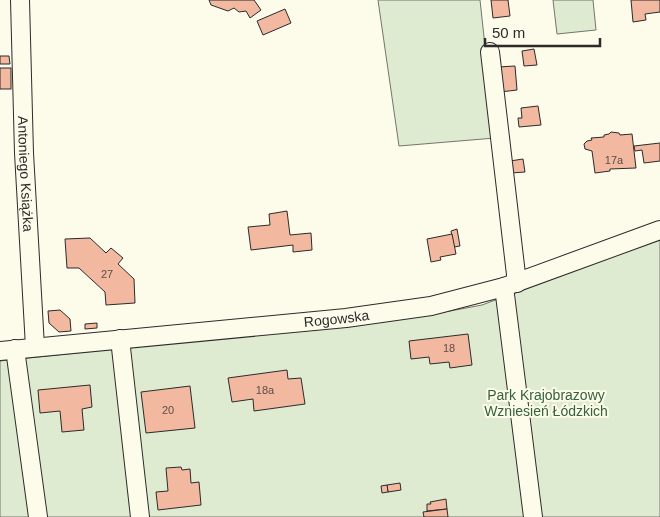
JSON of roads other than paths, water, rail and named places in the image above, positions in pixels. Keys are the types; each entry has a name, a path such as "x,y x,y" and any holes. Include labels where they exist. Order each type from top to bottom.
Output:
{"street":[{"name":"Antoniego Książka","path":"20,0 24,153 35,347"},
{"path":"490,52 510,285 533,517"},
{"name":"Rogowska","path":"7,350 354,317 431,306 510,285 660,230"},
{"path":"120,339 140,517"},
{"path":"7,350 38,517"}],"park label":[{"name":"Park Krajobrazowy Wzniesień Łódzkich","path":"546,404"}]}
